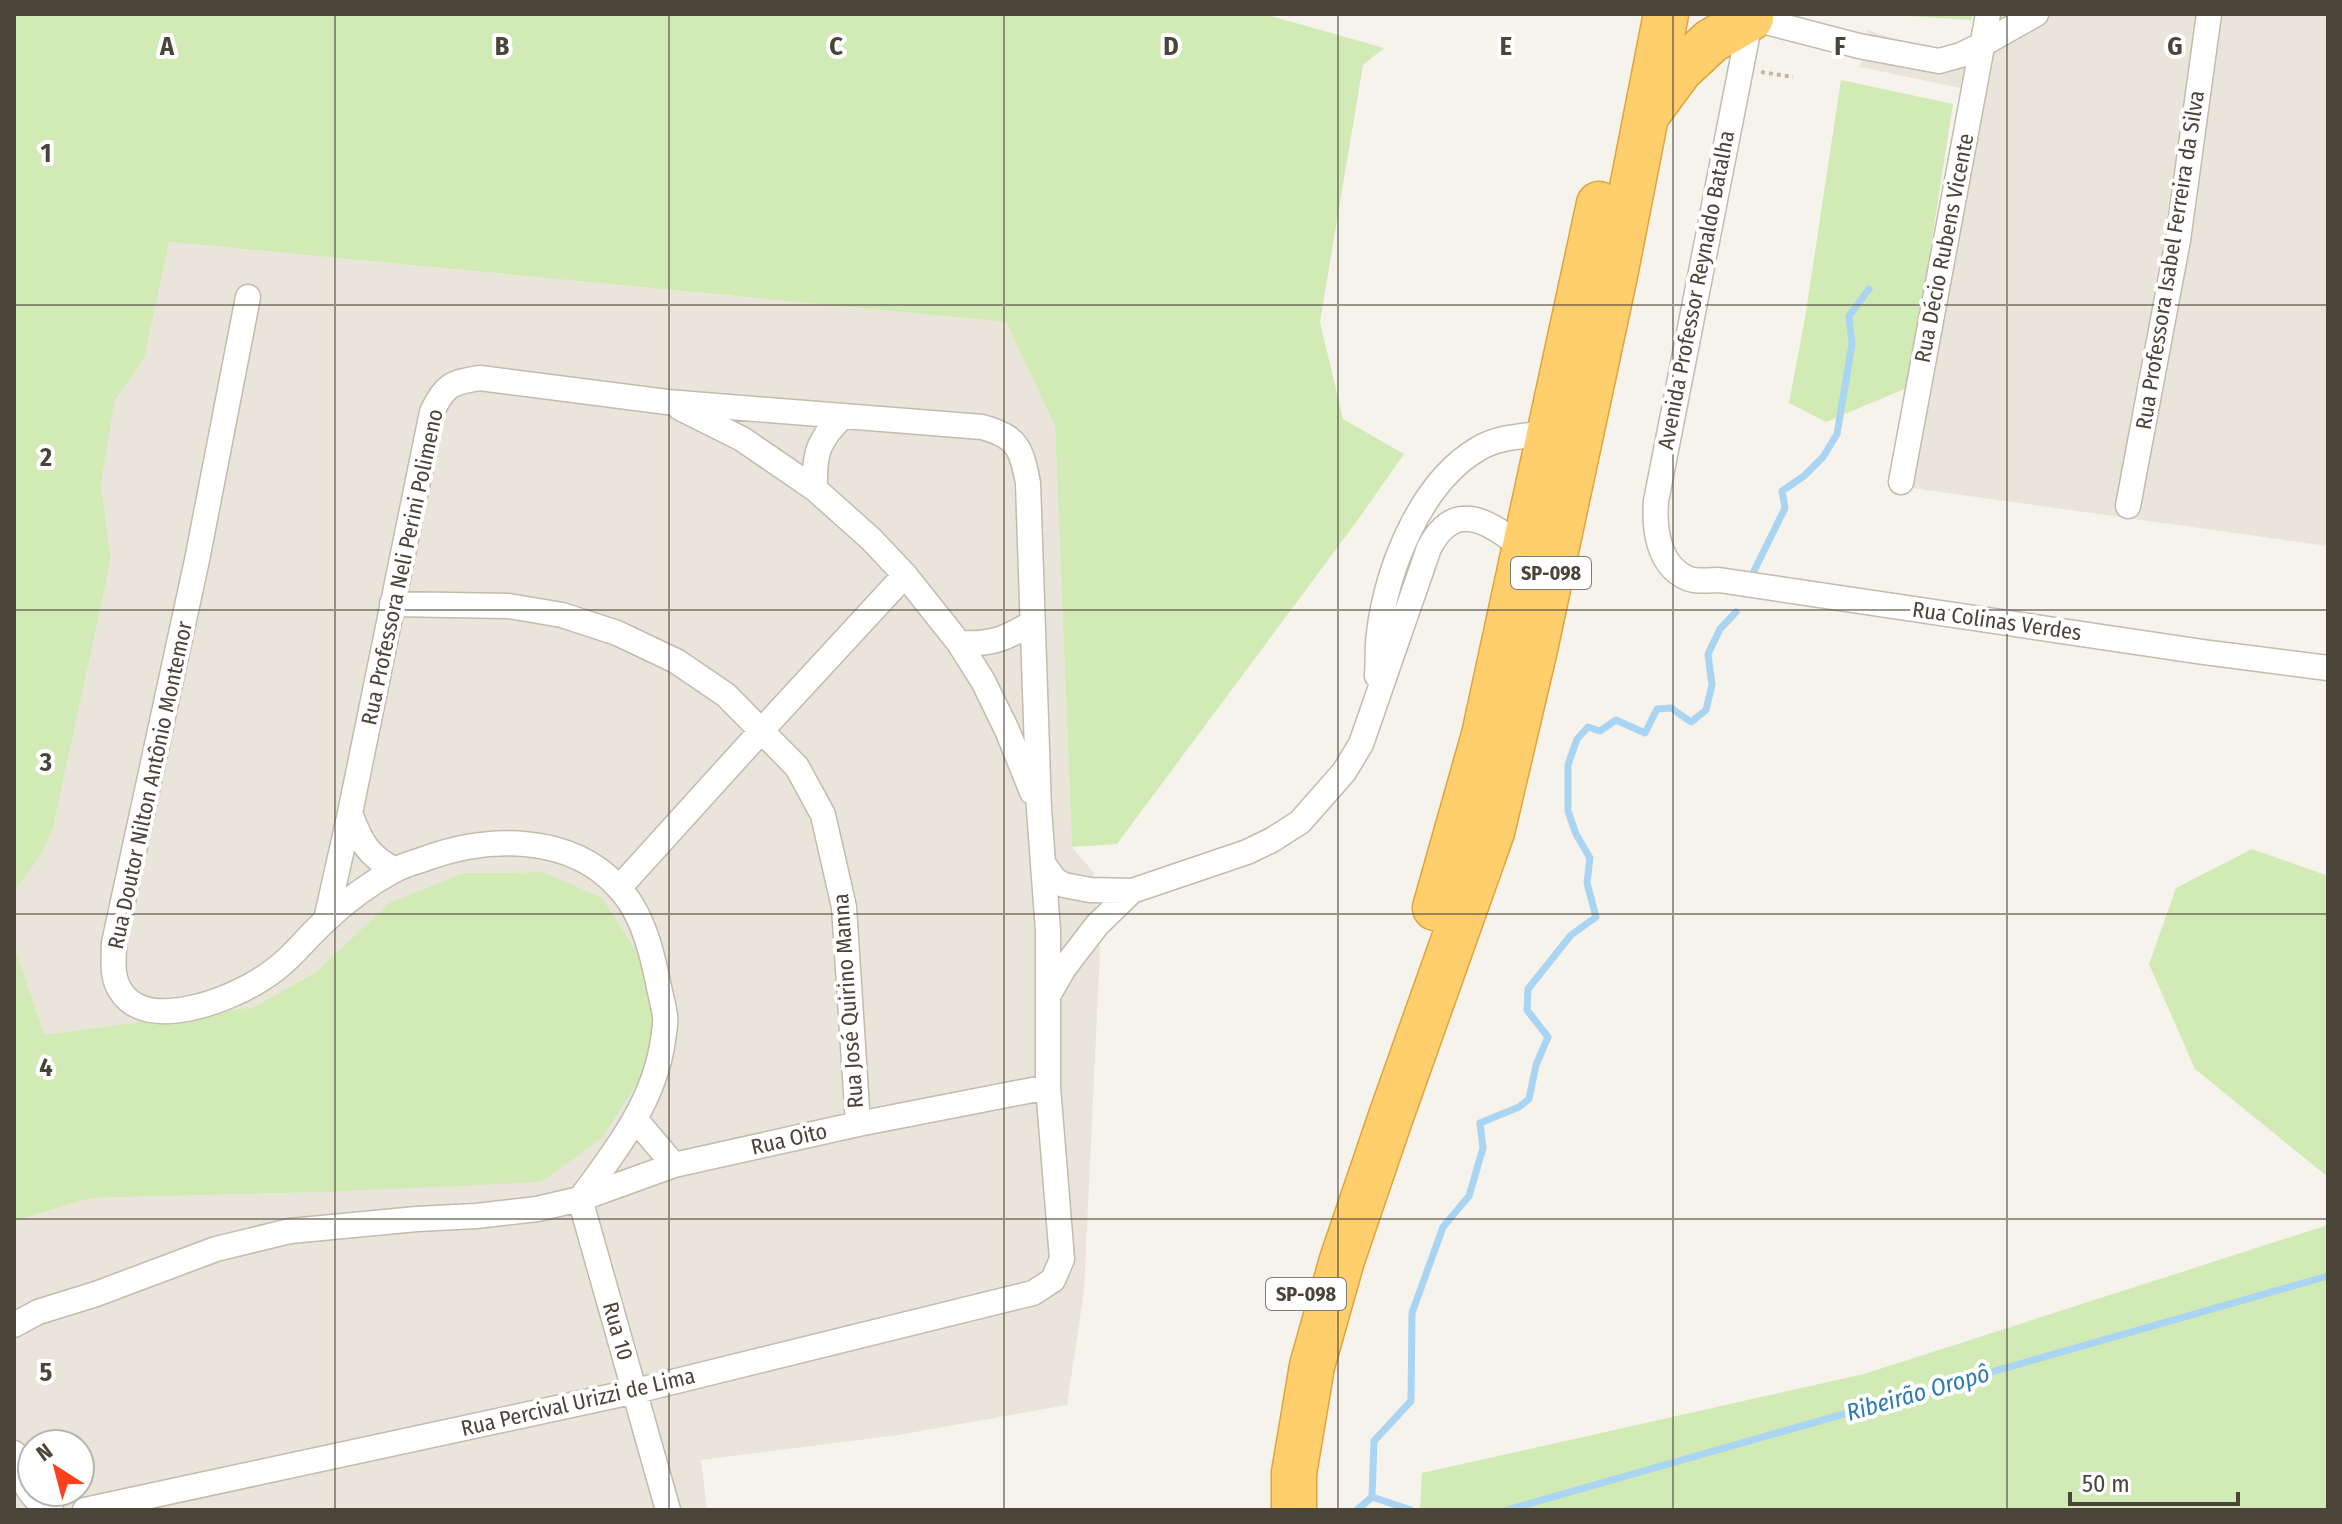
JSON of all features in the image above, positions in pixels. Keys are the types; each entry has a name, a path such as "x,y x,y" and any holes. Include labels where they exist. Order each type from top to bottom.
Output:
{"highway":[{"name":"SP-098","path":"1268,1510 1282,1401 1304,1300 1436,904 1484,735 1638,14"},
{"name":"SP-098","path":"1294,1510 1294,1473 1312,1366 1342,1260 1492,832 1615,275 1666,14"},
{"path":"1645,117 1680,70 1711,41 1750,15"}],"street":[{"name":"Rua Décio Rubens Vicente","path":"1901,482 1988,14"},
{"path":"1750,15 1859,46 1939,61 1961,55 2036,14"},
{"name":"Rua Professora Isabel Ferreira da Silva","path":"2128,506 2178,240 2209,14"},
{"name":"Avenida Professor Reynaldo Batalha","path":"1670,565 1660,548 1655,521 1656,501 1750,15"},
{"name":"Rua Doutor Nilton Antônio Montemor","path":"248,297 197,560 114,943 113,972 120,990 132,1003 172,1011 200,1006 244,990 267,976 326,920 361,892 395,870 439,854 473,845 524,842 564,852 594,866 619,888 641,923 666,1018 661,1058 635,1119 580,1199"},
{"name":"Rua Professora Neli Perini Polimeno","path":"326,920 432,412 440,395 459,381 480,378 667,402 982,427 998,431 1019,447 1028,483 1032,623"},
{"path":"667,402 742,439 815,489 871,539 905,575 959,643 983,681 1039,809"},
{"path":"815,489 816,451 842,417"},
{"path":"1377,703 1379,634 1389,585 1410,528 1432,493 1451,470 1478,449 1500,439 1550,433"},
{"path":"1045,866 1055,880 1064,885 1090,890 1132,891 1247,852 1300,822 1344,772 1361,744 1436,535 1449,524 1463,519 1479,519 1525,550"},
{"name":"Rua Colinas Verdes","path":"1670,565 1689,579 1719,580 2328,668"},
{"path":"619,888 905,575"},
{"name":"Rua José Quirino Manna","path":"392,604 509,606 562,615 617,633 676,661 726,695 797,767 823,815 844,907 858,1124"},
{"path":"959,643 995,642 1032,623 1039,809 1045,866 1048,1087"},
{"path":"350,813 365,847 378,860 395,870"},
{"path":"1048,995 1097,925 1132,891"},
{"name":"Rua Oito","path":"580,1199 674,1165 858,1124 1048,1087"},
{"name":"Rua Percival Urizzi de Lima","path":"85,1510 636,1391 1033,1293 1053,1280 1062,1259 1048,1087"},
{"path":"635,1119 674,1165"},
{"path":"14,1325 38,1312 216,1249 290,1231 476,1216 537,1209 580,1199"},
{"name":"Rua 10","path":"580,1199 668,1510"},
{"path":"14,1453 25,1486 36,1501 51,1510"}],"path":[{"path":"1765,72 1793,77"}],"shaded area":[{"path":"1987,14 2328,14 2328,546 1898,486 1970,90 1860,67 1867,30 1976,64"},
{"path":"168,242 1006,322 1055,426 1072,847 1094,873 1100,951 1084,1291 1067,1405 898,1435 701,1460 707,1510 14,1510 14,1221 91,1198 324,1192 543,872 465,873 389,903 316,972 254,1007 44,1036 14,945 14,891 42,854 53,828 111,560 101,484 115,400 144,359"}],"green space":[{"path":"14,14 1264,14 1384,48 1363,65 1320,322 1343,419 1404,454 1117,844 1072,847 1055,426 1006,322 169,242 144,359 115,400 101,484 111,560 53,828 42,854 14,891"},
{"path":"1880,14 1973,14 1971,20"},
{"path":"1841,80 1953,104 1909,387 1826,422 1789,403"},
{"path":"2252,849 2328,876 2328,1177 2195,1069 2149,964 2176,888"},
{"path":"543,872 602,898 638,954 659,1015 641,1077 602,1138 541,1182 91,1198 14,1221 14,945 44,1035 254,1007 316,972 389,903 464,873"},
{"path":"2328,1225 2328,1510 1420,1510 1422,1473 1864,1374"}],"waterway":[{"path":"1753,573 1785,508 1782,491 1804,476 1823,457 1837,434 1852,344 1849,316 1869,289"},
{"path":"1372,1497 1374,1441 1411,1401 1412,1313 1443,1227 1469,1196 1483,1148 1480,1123 1519,1107 1529,1099 1536,1065 1548,1037 1527,1010 1528,989 1571,935 1596,917 1587,883 1590,858 1576,834 1568,811 1568,765 1577,739 1588,727 1600,731 1616,720 1645,733 1657,709 1671,708 1691,722 1706,710 1712,685 1708,654 1720,629 1736,612"},
{"name":"Ribeirão Oropô","path":"1507,1510 2328,1276"},
{"name":"Ribeirão Oropô","path":"1357,1510 1372,1497 1411,1510"}]}
